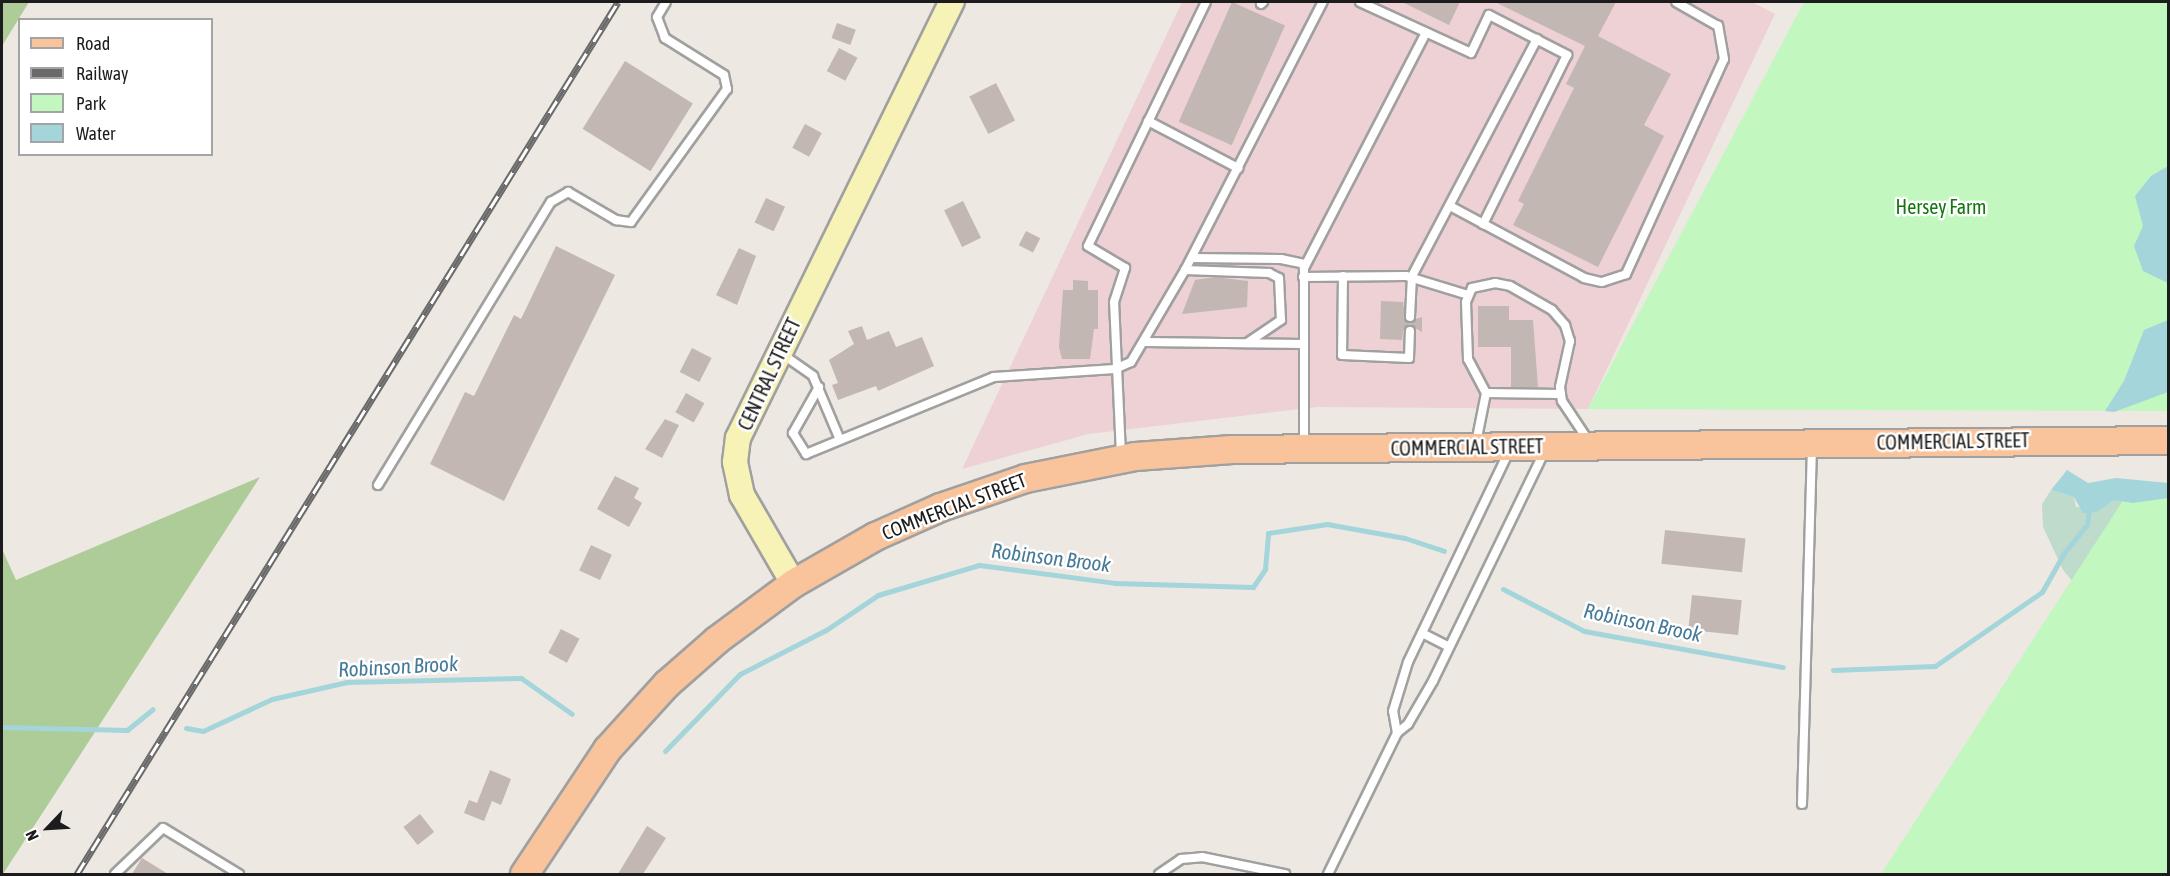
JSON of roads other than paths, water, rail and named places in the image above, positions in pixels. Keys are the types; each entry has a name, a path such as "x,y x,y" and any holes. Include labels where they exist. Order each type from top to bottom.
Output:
{"main road":[{"name":"CENTRAL STREET","path":"793,583 746,503 735,462 745,421 952,2"},
{"name":"COMMERCIAL STREET","path":"793,583 883,532 971,495 1056,470 1121,458 1304,448 2169,440"},
{"path":"524,874 584,778 640,711 703,650 793,583"}],"lane":[{"path":"378,485 551,202 568,192 616,220 631,222 727,89 724,75 665,38 657,17 666,2"},
{"path":"1121,458 1115,369 1115,293 1125,268 1088,246 1206,2"},
{"path":"819,387 793,433 806,454 994,377 1115,369 1131,362 1145,342 1192,258 1323,2"},
{"path":"1360,2 1471,53 1489,15 1567,55 1483,224"},
{"path":"1450,206 1593,281 1611,281 1631,268 1724,59 1718,26 1676,2"},
{"path":"1304,448 1303,277 1305,264 1426,33"},
{"path":"1410,317 1412,276 1537,39"},
{"path":"1148,121 1238,168"},
{"path":"1192,258 1281,259 1305,264"},
{"path":"1185,270 1269,273 1279,278 1281,320 1247,343"},
{"path":"1343,276 1342,355 1409,358 1410,331"},
{"path":"1303,277 1412,276 1468,295"},
{"path":"1476,447 1486,393 1467,352 1468,295 1478,285 1503,284 1562,319 1570,341 1561,394 1592,445"},
{"path":"1145,342 1303,344"},
{"path":"779,352 810,372 819,387 840,440"},
{"path":"1486,393 1561,394"},
{"path":"1802,804 1812,442"},
{"path":"1397,733 1393,711 1397,691 1422,633 1511,446"},
{"path":"1328,874 1397,733 1416,713 1546,446"},
{"path":"1422,633 1449,647"},
{"path":"115,874 163,828 239,874"},
{"path":"1159,874 1181,859 1202,857 1285,874"}],"water":[{"path":"2168,166 2168,283 2143,271 2134,246 2143,226 2135,196 2151,176"},
{"path":"2168,320 2168,392 2114,412 2105,411 2124,381 2144,330"},
{"path":"2067,470 2088,483 2116,478 2168,483 2168,498 2133,503 2114,500 2097,512 2083,513 2074,497 2051,490"}],"waterway":[{"name":"Robinson Brook","path":"1833,670 1935,666 2042,592 2064,553 2087,525 2089,509"},
{"name":"Robinson Brook","path":"665,751 740,674 826,630 878,595 979,565 1115,583 1253,587 1265,569 1268,533 1327,524 1405,538 1444,551"},
{"name":"Robinson Brook","path":"1503,589 1584,631 1783,667"},
{"name":"Robinson Brook","path":"186,728 203,731 272,699 347,682 521,678 572,714"},
{"name":"Robinson Brook","path":"2,727 127,730 153,709"}],"railway":[{"path":"77,874 618,2"}],"park label":[{"name":"Hersey Farm","path":"1941,206"}]}
